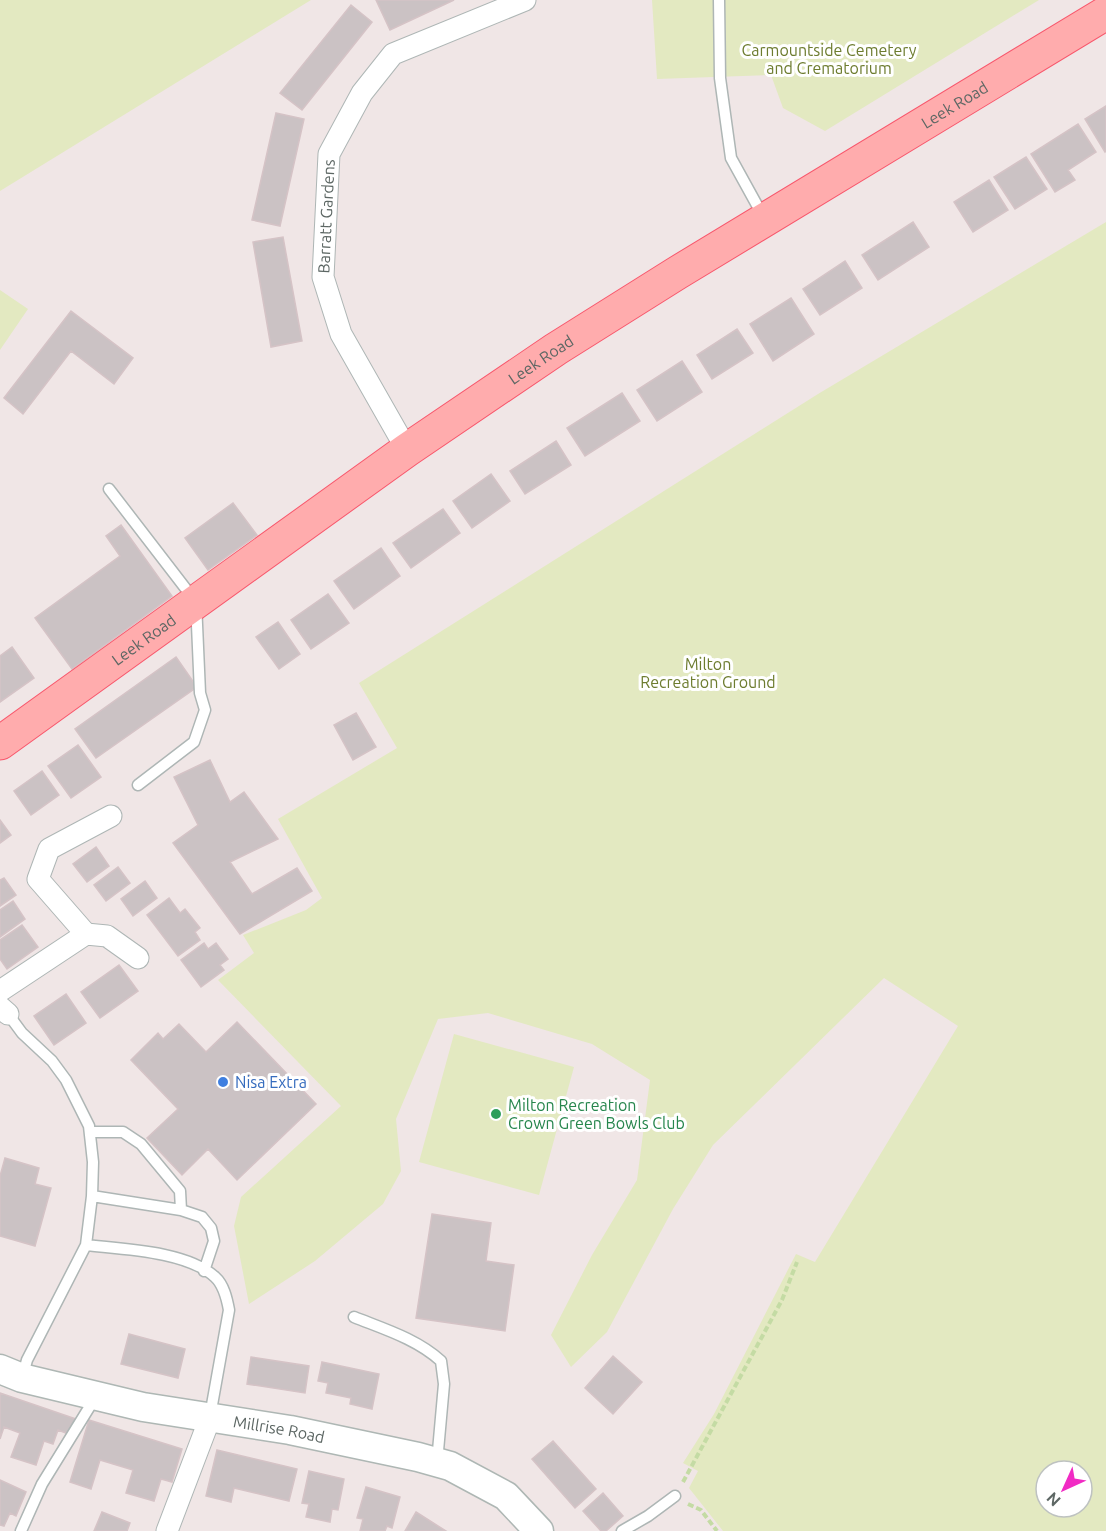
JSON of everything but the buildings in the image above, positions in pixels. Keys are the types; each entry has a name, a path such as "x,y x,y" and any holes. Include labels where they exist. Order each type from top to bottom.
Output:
{"main road":[{"name":"Leek Road","path":"0,743 407,450 556,349 765,219 1106,13"}],"street":[{"name":"Barratt Gardens","path":"407,450 341,334 323,277 329,154 362,93 393,54 525,0"},
{"path":"86,934 38,879 49,849 111,816"},
{"path":"0,991 86,934 107,936 138,958"},
{"name":"Millrise Road","path":"11,1374 143,1407 290,1430 437,1462 450,1466 506,1496 539,1531"},
{"path":"167,1531 210,1418"}],"lane":[{"path":"719,0 720,78 731,158 765,219"},
{"path":"109,489 195,602 200,693 205,710 194,742 138,785"},
{"path":"4,1011 22,1033 52,1061 66,1080 90,1132 93,1162 92,1196 86,1245 27,1360 11,1374"},
{"path":"90,1132 123,1132 141,1144 180,1191 181,1210"},
{"path":"92,1196 181,1210 202,1217 211,1228 214,1241 204,1270"},
{"path":"86,1245 114,1247 185,1260 215,1277 226,1294 229,1310 210,1418"},
{"path":"354,1317 429,1350 441,1361 444,1384 437,1462"},
{"path":"21,1531 42,1484 96,1396"},
{"path":"622,1531 675,1496"}],"path":[{"path":"717,1531 701,1510 675,1496 782,1300 798,1262"}],"green space":[{"path":"0,0 311,0 0,191"},
{"name":"Carmountside Cemetery and Crematorium","path":"652,0 1039,0 825,131 783,108 771,75 657,79"},
{"name":"Milton Recreation Ground","path":"1106,222 1106,1531 723,1531 689,1488 698,1471 683,1463 714,1414 796,1254 815,1262 958,1026 884,978 713,1145 673,1209 607,1332 571,1367 551,1335 592,1255 637,1180 650,1080 592,1044 488,1013 438,1019 396,1119 401,1171 383,1204 315,1261 249,1304 234,1226 241,1197 341,1106 218,980 254,953 243,935 306,910 322,898 278,819 397,748 359,683 818,394"},
{"path":"0,290 28,309 0,350"},
{"name":"Milton Recreation Crown Green Bowls Club","path":"454,1034 574,1067 539,1195 419,1162"}],"place":[{"name":"Nisa Extra","path":"223,1082"},
{"name":"Milton Recreation Crown Green Bowls Club","path":"496,1114"}]}
